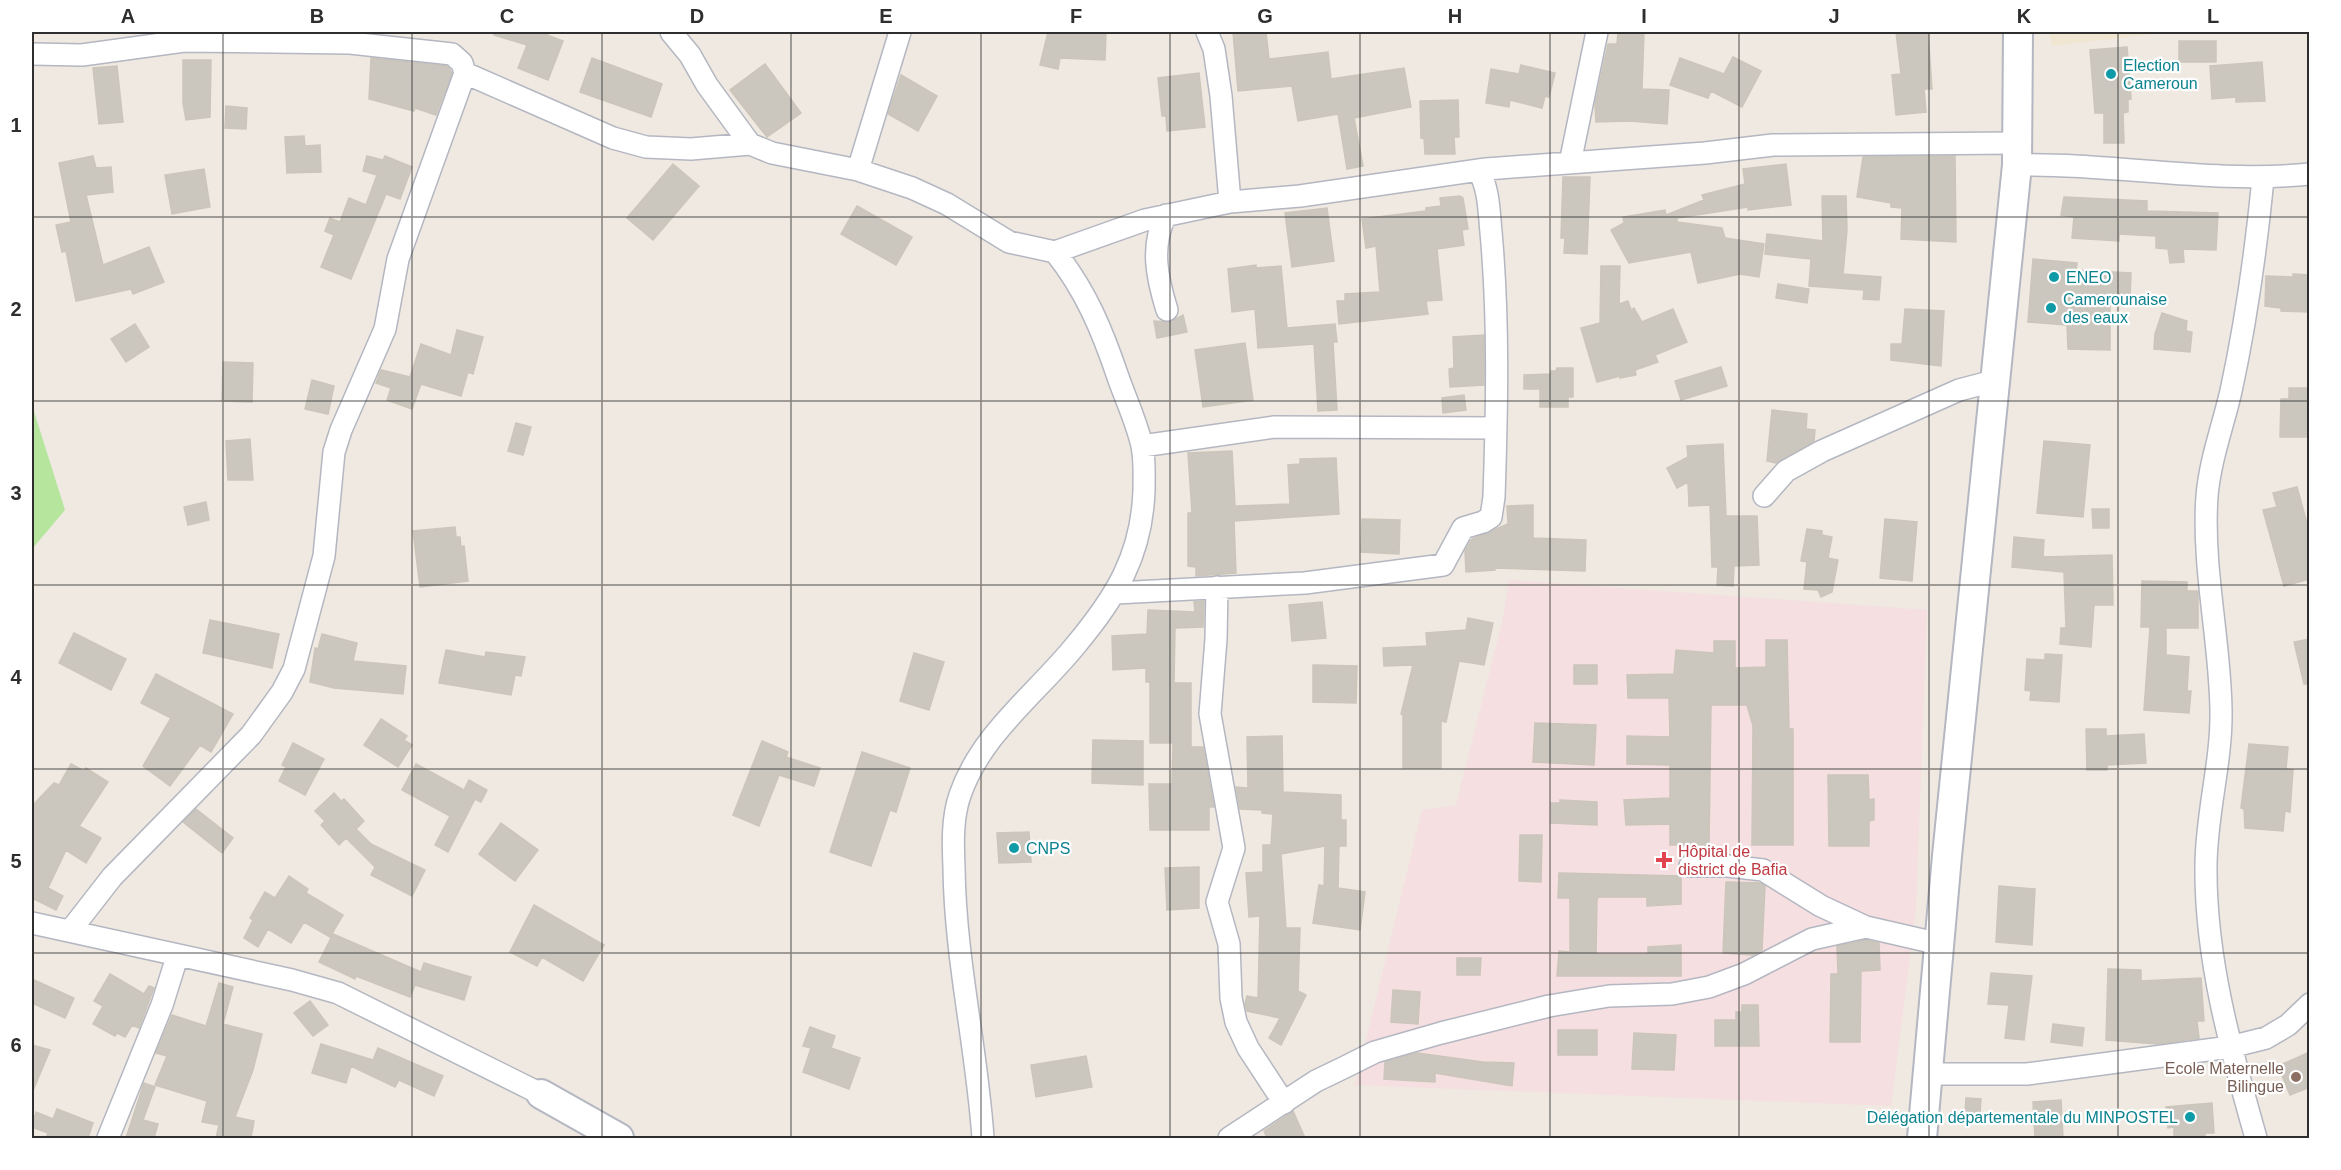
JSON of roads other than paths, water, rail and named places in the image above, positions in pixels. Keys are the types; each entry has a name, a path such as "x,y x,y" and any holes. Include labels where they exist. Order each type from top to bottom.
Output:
{"main road":[{"path":"1922,1138 2016,154 2018,32"},
{"path":"540,1094 619,1138"}],"street":[{"path":"671,32 690,55 707,85 750,144"},
{"path":"858,170 900,32"},
{"path":"1208,32 1214,49 1221,96 1230,202"},
{"path":"1570,163 1598,32"},
{"path":"32,54 82,56 184,41 350,43 452,54 462,63 465,73 398,259 385,329 341,430 334,452 324,556 294,669 282,692 251,735 112,877 70,932"},
{"path":"465,73 613,138 646,147 691,149 750,144 772,153 858,170 912,188 946,204 1010,242 1055,252 1096,236 1166,215 1230,202 1300,196 1478,170 1705,153 1773,145 2016,154 2056,164 2263,179 2310,174"},
{"path":"1116,593 1305,583 1443,565 1463,528 1491,517 1496,428 1497,334 1493,260 1484,178 1478,170"},
{"path":"2256,1138 2230,1047 2210,932 2206,865 2221,712 2219,651 2207,547 2208,495 2240,346 2263,179"},
{"path":"1166,215 1160,227 1156,249 1158,281 1167,310"},
{"path":"983,1138 954,913 953,831 959,796 971,769 989,740 1074,648 1116,593 1129,569 1143,508 1145,465 1142,446 1106,342 1088,299 1055,252"},
{"path":"1764,496 1786,471 1822,451 1959,390 1996,380"},
{"path":"1142,446 1274,427 1496,428"},
{"path":"1217,587 1216,639 1210,714 1234,848 1217,902 1229,944 1231,998 1236,1022 1248,1048 1284,1103"},
{"path":"1690,866 1728,866 1763,870 1821,906 1866,927 1940,944"},
{"path":"32,923 177,957 292,980 338,993 540,1094"},
{"path":"1229,1138 1316,1081 1375,1052 1549,1006 1609,996 1672,994 1708,987 1744,974 1812,939 1866,927"},
{"path":"108,1138 162,1005 177,957"},
{"path":"1928,1074 2027,1074 2230,1047 2265,1038 2288,1025 2310,1004"}],"place":[{"name":"Election Cameroun","path":"2111,74"},
{"name":"ENEO","path":"2054,277"},
{"name":"Camerounaise des eaux","path":"2051,308"},
{"name":"CNPS","path":"1014,848"},
{"name":"Hôpital de district de Bafia","path":"1664,860"},
{"name":"Ecole Maternelle Bilingue","path":"2296,1077"},
{"name":"Délégation départementale du MINPOSTEL","path":"2190,1117"}]}
